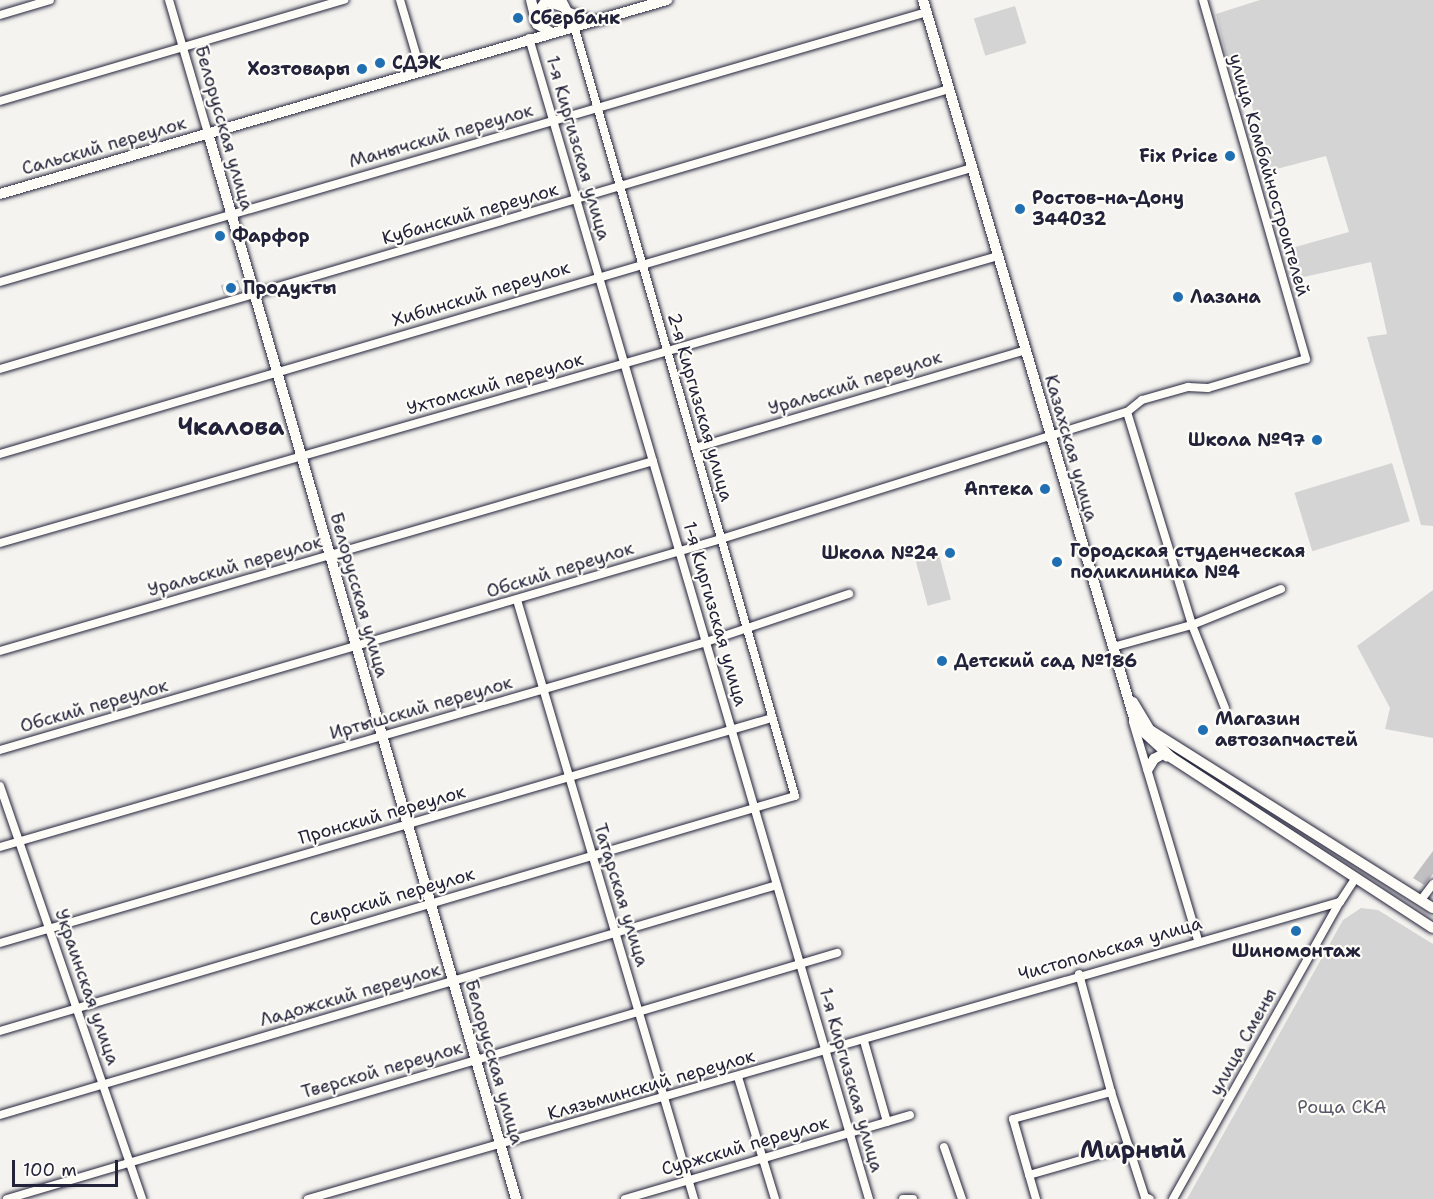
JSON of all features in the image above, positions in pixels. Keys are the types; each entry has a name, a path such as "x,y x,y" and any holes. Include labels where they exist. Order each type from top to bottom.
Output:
{"main road":[{"path":"531,0 536,18 555,32 566,23 564,6"},
{"name":"Сальский переулок","path":"0,194 555,32 645,3 667,0"},
{"name":"Казахская улица","path":"923,0 1122,677 1132,718"},
{"path":"516,42 546,2 564,6 591,21"},
{"name":"Белорусская улица","path":"208,133 516,1199"},
{"path":"1122,677 1150,730 1301,822 1433,908"},
{"path":"1132,718 1169,756 1433,928"},
{"path":"1148,769 1169,756"},
{"path":"1291,837 1301,822"},
{"path":"1412,915 1421,900"}],"street":[{"path":"0,15 50,0"},
{"name":"Белорусская улица","path":"169,0 208,133"},
{"path":"0,101 344,0"},
{"path":"400,0 421,71"},
{"name":"улица Комбайностроителей","path":"1203,0 1306,359"},
{"name":"Манычский переулок","path":"0,282 927,12"},
{"name":"2-я Киргизская улица","path":"574,26 795,796"},
{"name":"1-я Киргизская улица","path":"529,38 869,1199"},
{"name":"Кубанский переулок","path":"0,369 576,201 949,89"},
{"name":"Хибинский переулок","path":"0,454 972,168"},
{"name":"Ухтомский переулок","path":"0,543 998,256"},
{"name":"Уральский переулок","path":"695,448 1025,350"},
{"name":"Обский переулок","path":"0,750 721,539 1127,412 1154,397 1188,387 1208,388 1306,359"},
{"path":"1127,412 1192,625 1225,708"},
{"name":"Уральский переулок","path":"0,651 653,461"},
{"path":"1113,647 1192,625 1281,589"},
{"name":"Иртышский переулок","path":"0,847 706,642 849,594"},
{"name":"Татарская улица","path":"517,600 694,1199"},
{"name":"Пронский переулок","path":"0,944 772,718"},
{"name":"Казахская улица","path":"1132,718 1198,940"},
{"name":"Украинская улица","path":"0,786 142,1199"},
{"name":"Свирский переулок","path":"0,1031 795,796"},
{"path":"1340,902 1355,879"},
{"path":"1421,900 1433,884"},
{"name":"Ладожский переулок","path":"0,1115 777,885"},
{"name":"Чистопольская улица","path":"864,1041 1078,974 1340,902"},
{"name":"улица Смены","path":"1172,1198 1340,902"},
{"name":"Тверской переулок","path":"7,1199 837,953"},
{"path":"1078,974 1111,1092 1145,1198"},
{"path":"864,1041 887,1122"},
{"name":"Клязьминский переулок","path":"308,1199 864,1041"},
{"path":"738,1077 775,1199"},
{"path":"1036,1199 1013,1119 1111,1092"},
{"name":"Суржский переулок","path":"625,1199 910,1115"},
{"path":"1029,1175 1129,1146"},
{"path":"944,1147 962,1199"}],"green space":[{"path":"1260,0 1433,0 1433,526 1421,525 1367,337 1387,334 1371,262 1295,279 1288,249 1349,232 1326,156 1269,171 1239,56 1227,59 1216,14"},
{"path":"1015,6 1026,43 985,56 974,19"},
{"path":"1392,463 1410,521 1312,551 1294,493"},
{"path":"939,555 951,599 928,606 916,561"},
{"path":"1433,590 1433,738 1385,729 1390,708 1357,646"},
{"name":"Роща СКА","path":"1361,908 1378,910 1433,944 1433,1199 1187,1199 1343,920"}],"building":[{"name":"Продукты","path":"238,280 241,290 224,295 221,285"},
{"path":"1433,851 1433,874 1424,885 1413,878"}],"place":[{"name":"Сбербанк","path":"518,18"},
{"name":"СДЭК","path":"380,63"},
{"name":"Хозтовары","path":"362,69"},
{"name":"Fix Price","path":"1230,156"},
{"name":"Ростов-на-Дону 344032","path":"1020,209"},
{"name":"Фарфор","path":"220,236"},
{"name":"Продукты","path":"231,288"},
{"name":"Лазана","path":"1178,297"},
{"name":"Школа №97","path":"1317,440"},
{"name":"Аптека","path":"1045,489"},
{"name":"Школа №24","path":"950,553"},
{"name":"Городская студенческая поликлиника №4","path":"1057,562"},
{"name":"Детский сад №186","path":"942,661"},
{"name":"Магазин автозапчастей","path":"1203,730"},
{"name":"Шиномонтаж","path":"1296,931"}],"district":[{"name":"Чкалова","path":"231,428"},
{"name":"Мирный","path":"1133,1151"}]}
